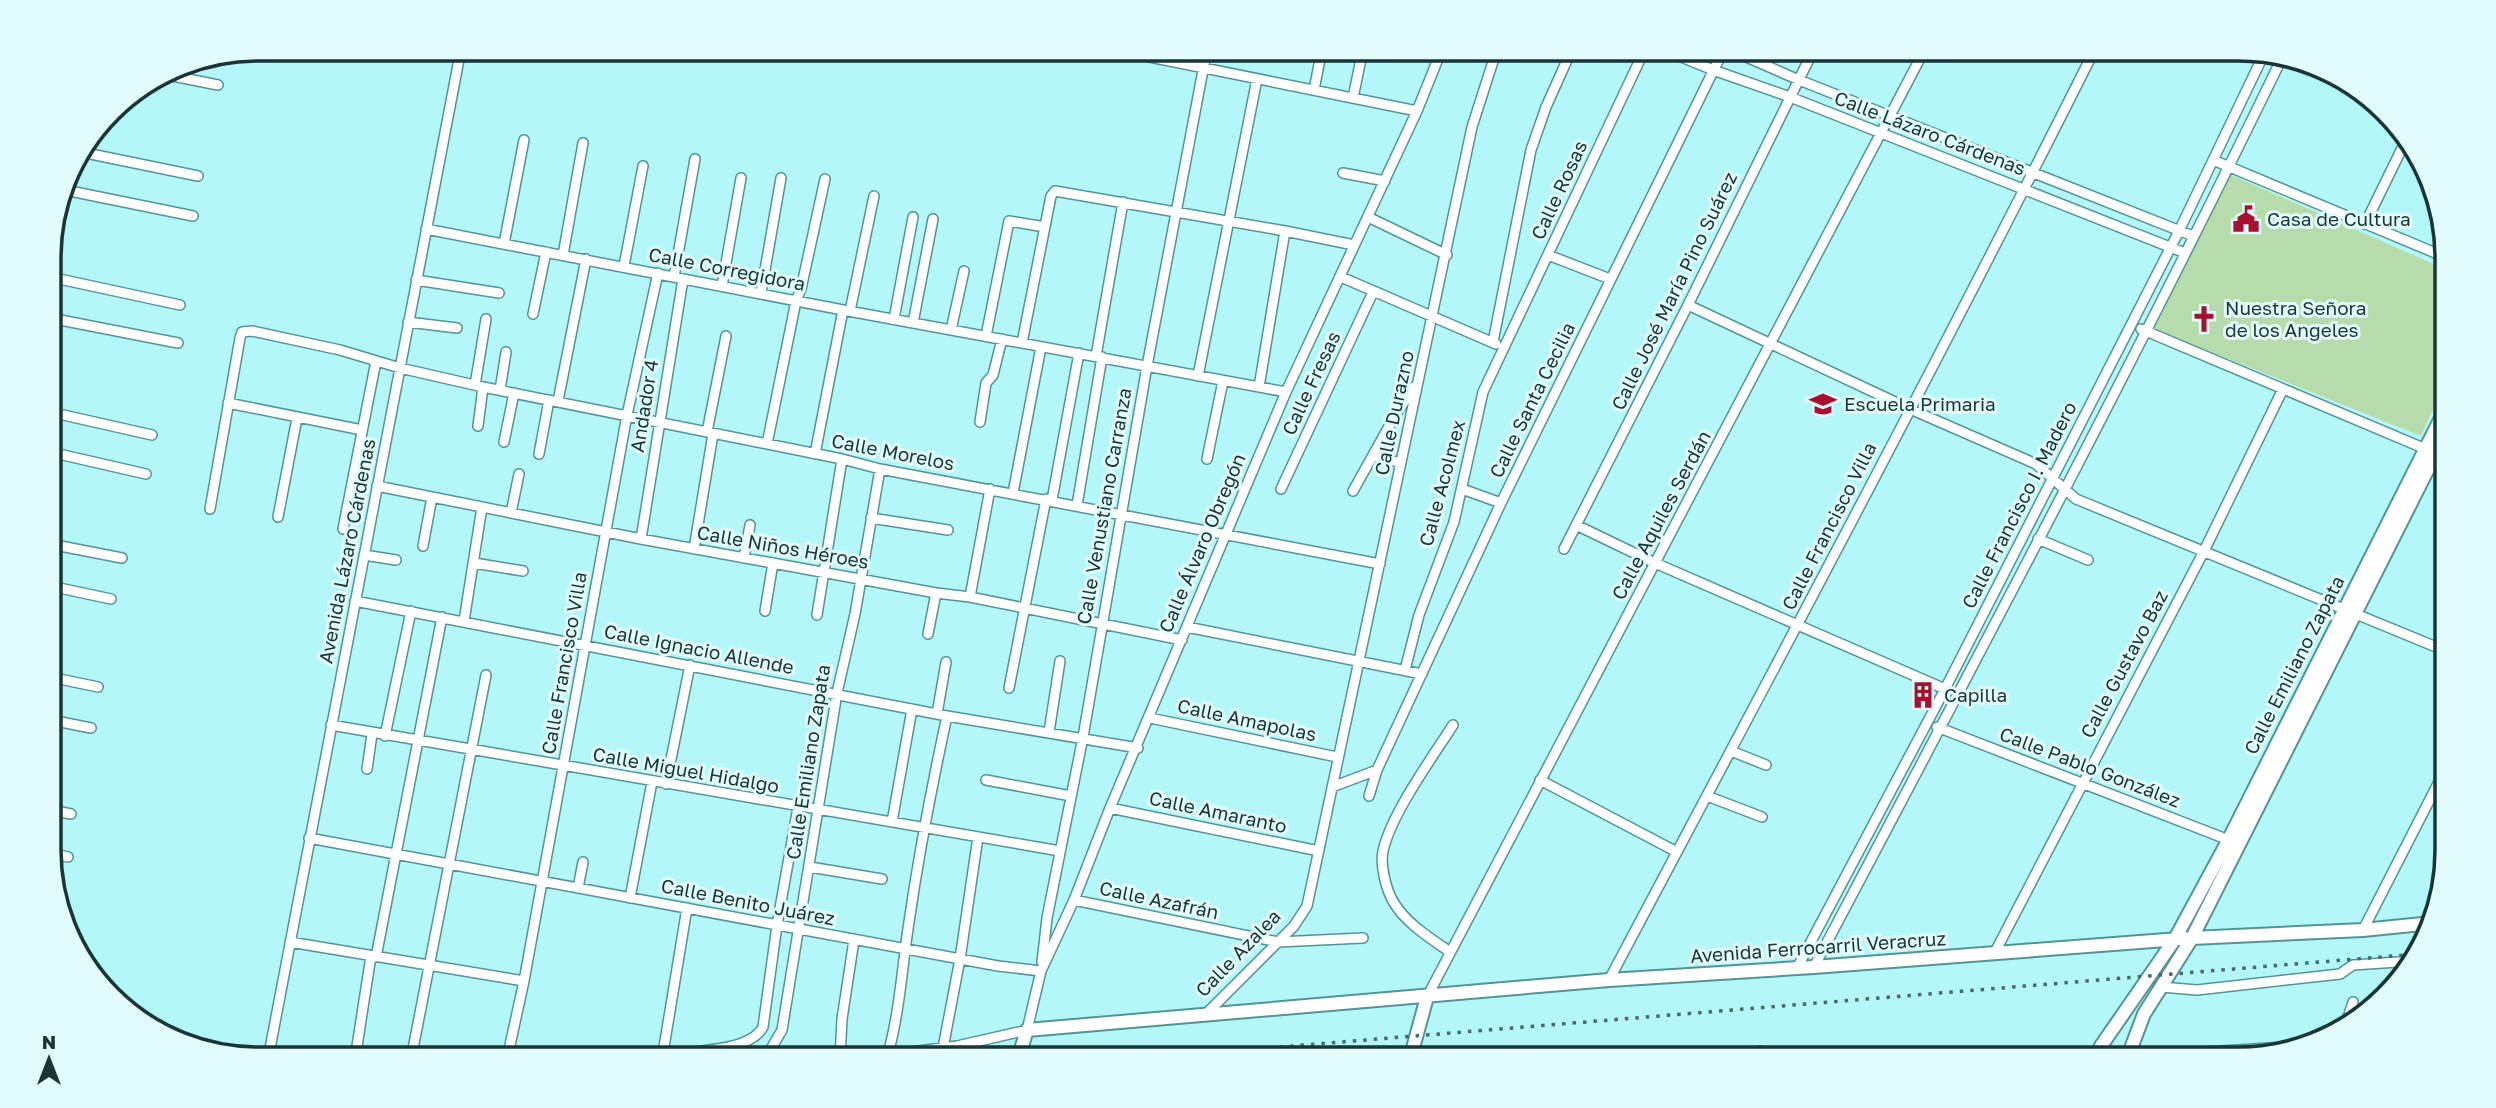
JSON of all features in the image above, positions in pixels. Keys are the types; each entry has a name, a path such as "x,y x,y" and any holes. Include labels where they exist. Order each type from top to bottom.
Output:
{"street":[{"name":"Avenida Lázaro Cárdenas","path":"270,1047 459,61"},
{"path":"1171,61 1418,111"},
{"name":"Calle Venustiano Carranza","path":"1041,971 1059,851 1083,737 1147,366 1205,61"},
{"path":"1314,90 1320,61"},
{"path":"1353,98 1361,61"},
{"name":"Calle Álvaro Obregón","path":"1022,1047 1041,971 1074,900 1110,808 1138,748 1286,392 1418,111 1437,61"},
{"name":"Calle Durazno","path":"1332,787 1472,127 1493,61"},
{"path":"1493,342 1531,150 1567,61"},
{"name":"Calle Rosas","path":"1504,347 1639,61"},
{"name":"Calle Lázaro Cárdenas","path":"1691,61 1790,97 2185,253"},
{"name":"Calle Santa Cecilia","path":"1369,796 1377,770 1501,503 1719,61"},
{"name":"Calle Lázaro Cárdenas","path":"1754,61 2193,236"},
{"name":"Calle José María Pino Suárez","path":"1564,549 1808,61"},
{"name":"Calle Aquiles Serdán","path":"1427,997 1918,61"},
{"name":"Calle Francisco Villa","path":"1609,980 1798,625 2089,61"},
{"name":"Calle Francisco I. Madero","path":"1797,968 1927,724 2171,247 2260,63"},
{"name":"Calle Francisco I. Madero","path":"1814,967 2038,539 2278,66"},
{"path":"180,77 218,85"},
{"path":"1198,376 1257,79"},
{"path":"504,244 524,141"},
{"path":"563,255 583,143"},
{"path":"2365,224 2401,150"},
{"path":"92,154 198,176"},
{"name":"Andador 4","path":"641,539 695,159"},
{"path":"2213,160 2435,253"},
{"path":"624,266 643,166"},
{"path":"1343,173 1385,181"},
{"path":"722,286 741,178"},
{"path":"761,293 781,178"},
{"path":"767,444 796,300 802,289 825,179"},
{"path":"1022,343 1051,196 1055,191 1354,245"},
{"path":"73,192 193,216"},
{"path":"815,454 874,196"},
{"path":"1077,505 1123,202"},
{"path":"894,319 913,217"},
{"path":"1368,217 1447,254"},
{"path":"913,323 933,219"},
{"path":"986,336 1009,222 1045,227"},
{"name":"Calle Corregidora","path":"426,229 846,311 1286,392"},
{"path":"1259,387 1285,231"},
{"path":"533,314 546,252"},
{"path":"1548,255 1610,279"},
{"path":"539,454 554,401 586,259"},
{"path":"951,330 964,271"},
{"name":"Calle Francisco Villa","path":"510,1047 627,415 658,273"},
{"path":"1340,277 1504,347"},
{"path":"62,280 180,305"},
{"path":"416,280 499,293"},
{"name":"Calle Fresas","path":"1281,489 1373,292"},
{"path":"1688,305 1910,409 2036,464 2076,499 2435,646"},
{"path":"478,426 486,319"},
{"path":"62,320 178,343"},
{"path":"408,322 457,328"},
{"path":"2131,325 2431,451"},
{"name":"Calle Morelos","path":"228,403 243,332 252,331 479,386 880,469 1380,564"},
{"path":"694,549 726,335"},
{"path":"980,422 986,383 993,375 1002,339"},
{"path":"1013,493 1041,347"},
{"name":"Calle Acolmex","path":"1405,670 1419,615 1454,522 1483,392 1504,347"},
{"path":"500,390 506,352"},
{"path":"1009,688 1079,353"},
{"path":"343,529 376,361"},
{"path":"1207,459 1223,381"},
{"path":"1353,491 1396,414 1417,383"},
{"name":"Calle Gustavo Baz","path":"1994,954 2203,551 2283,389"},
{"path":"505,442 514,393"},
{"path":"210,509 228,403 362,430"},
{"path":"62,415 152,435"},
{"path":"278,517 297,418"},
{"name":"Calle Emiliano Zapata","path":"2132,1046 2144,1014 2192,938 2234,841 2435,440"},
{"name":"Calle Emiliano Zapata","path":"2431,451 2435,446"},
{"path":"62,455 146,474"},
{"path":"1373,456 1401,463"},
{"path":"817,615 842,459"},
{"name":"Calle Emiliano Zapata","path":"772,1047 782,1030 837,693 880,469"},
{"path":"511,513 519,474"},
{"name":"Calle Niños Héroes","path":"377,486 641,539 970,597 1182,640"},
{"path":"970,597 990,489"},
{"path":"1462,489 1501,503"},
{"path":"423,546 432,497"},
{"path":"464,621 482,508"},
{"path":"871,518 948,530"},
{"path":"744,558 750,525"},
{"path":"1576,525 1655,564 1945,689"},
{"path":"2038,539 2088,560"},
{"path":"62,546 122,558"},
{"path":"364,555 396,560"},
{"path":"474,563 523,571"},
{"path":"765,611 773,563"},
{"path":"61,588 111,599"},
{"path":"928,634 936,593"},
{"name":"Calle Ignacio Allende","path":"355,601 942,715 1138,748"},
{"path":"385,736 411,611"},
{"path":"357,1047 442,617"},
{"path":"1187,627 1422,674"},
{"path":"1049,732 1060,661"},
{"path":"890,1047 898,1019 905,949 942,715 946,662"},
{"path":"666,784 690,665"},
{"path":"413,1047 486,675"},
{"path":"61,679 98,687"},
{"path":"892,822 912,709"},
{"name":"Calle Amapolas","path":"1150,718 1337,757"},
{"path":"61,722 91,728"},
{"name":"Calle Pablo González","path":"1927,724 2234,841"},
{"name":"Calle Miguel Hidalgo","path":"331,725 1059,851"},
{"path":"1450,952 1414,926 1393,902 1385,878 1382,855 1388,833 1453,725"},
{"path":"367,769 372,734"},
{"path":"1731,751 1766,765"},
{"path":"1332,787 1377,770"},
{"path":"986,780 1071,796"},
{"path":"1539,780 1677,852"},
{"path":"630,898 652,782"},
{"name":"Calle Azalea","path":"1027,1030 1206,1014 1294,926 1307,906 1332,787"},
{"path":"2363,930 2435,789"},
{"path":"1707,796 1762,817"},
{"path":"726,1047 753,1039 763,1027 777,925 798,807"},
{"name":"Calle Amaranto","path":"1110,808 1319,851"},
{"path":"61,812 71,814"},
{"path":"943,1047 960,959 978,837"},
{"name":"Calle Benito Juárez","path":"309,838 853,940 1041,971"},
{"name":"Calle Emiliano Zapata","path":"2101,1046 2175,939 2234,841"},
{"path":"61,855 68,857"},
{"path":"578,888 583,862"},
{"path":"810,867 882,879"},
{"name":"Calle Azafrán","path":"1074,900 1278,942 1363,938"},
{"path":"664,1047 687,908"},
{"name":"Avenida Ferrocarril Veracruz","path":"1206,1014 1609,980 2420,924"},
{"path":"841,1047 853,940"},
{"path":"290,943 524,981"},
{"path":"2161,987 2223,987 2340,974 2353,965 2399,962"},
{"path":"1413,1046 1427,997"},
{"path":"2350,1012 2353,1002"},
{"path":"2128,1007 2144,1014"},
{"path":"949,1047 1027,1030"}],"green space":[{"path":"2229,174 2435,265 2435,405 2421,436 2154,329"}],"railway":[{"path":"1286,1046 2403,955"}],"place":[{"name":"Casa de Cultura","path":"2246,219"},
{"name":"Nuestra Señora de los Angeles","path":"2204,319"},
{"name":"Escuela Primaria","path":"1823,404"},
{"name":"Capilla","path":"1923,695"}]}
